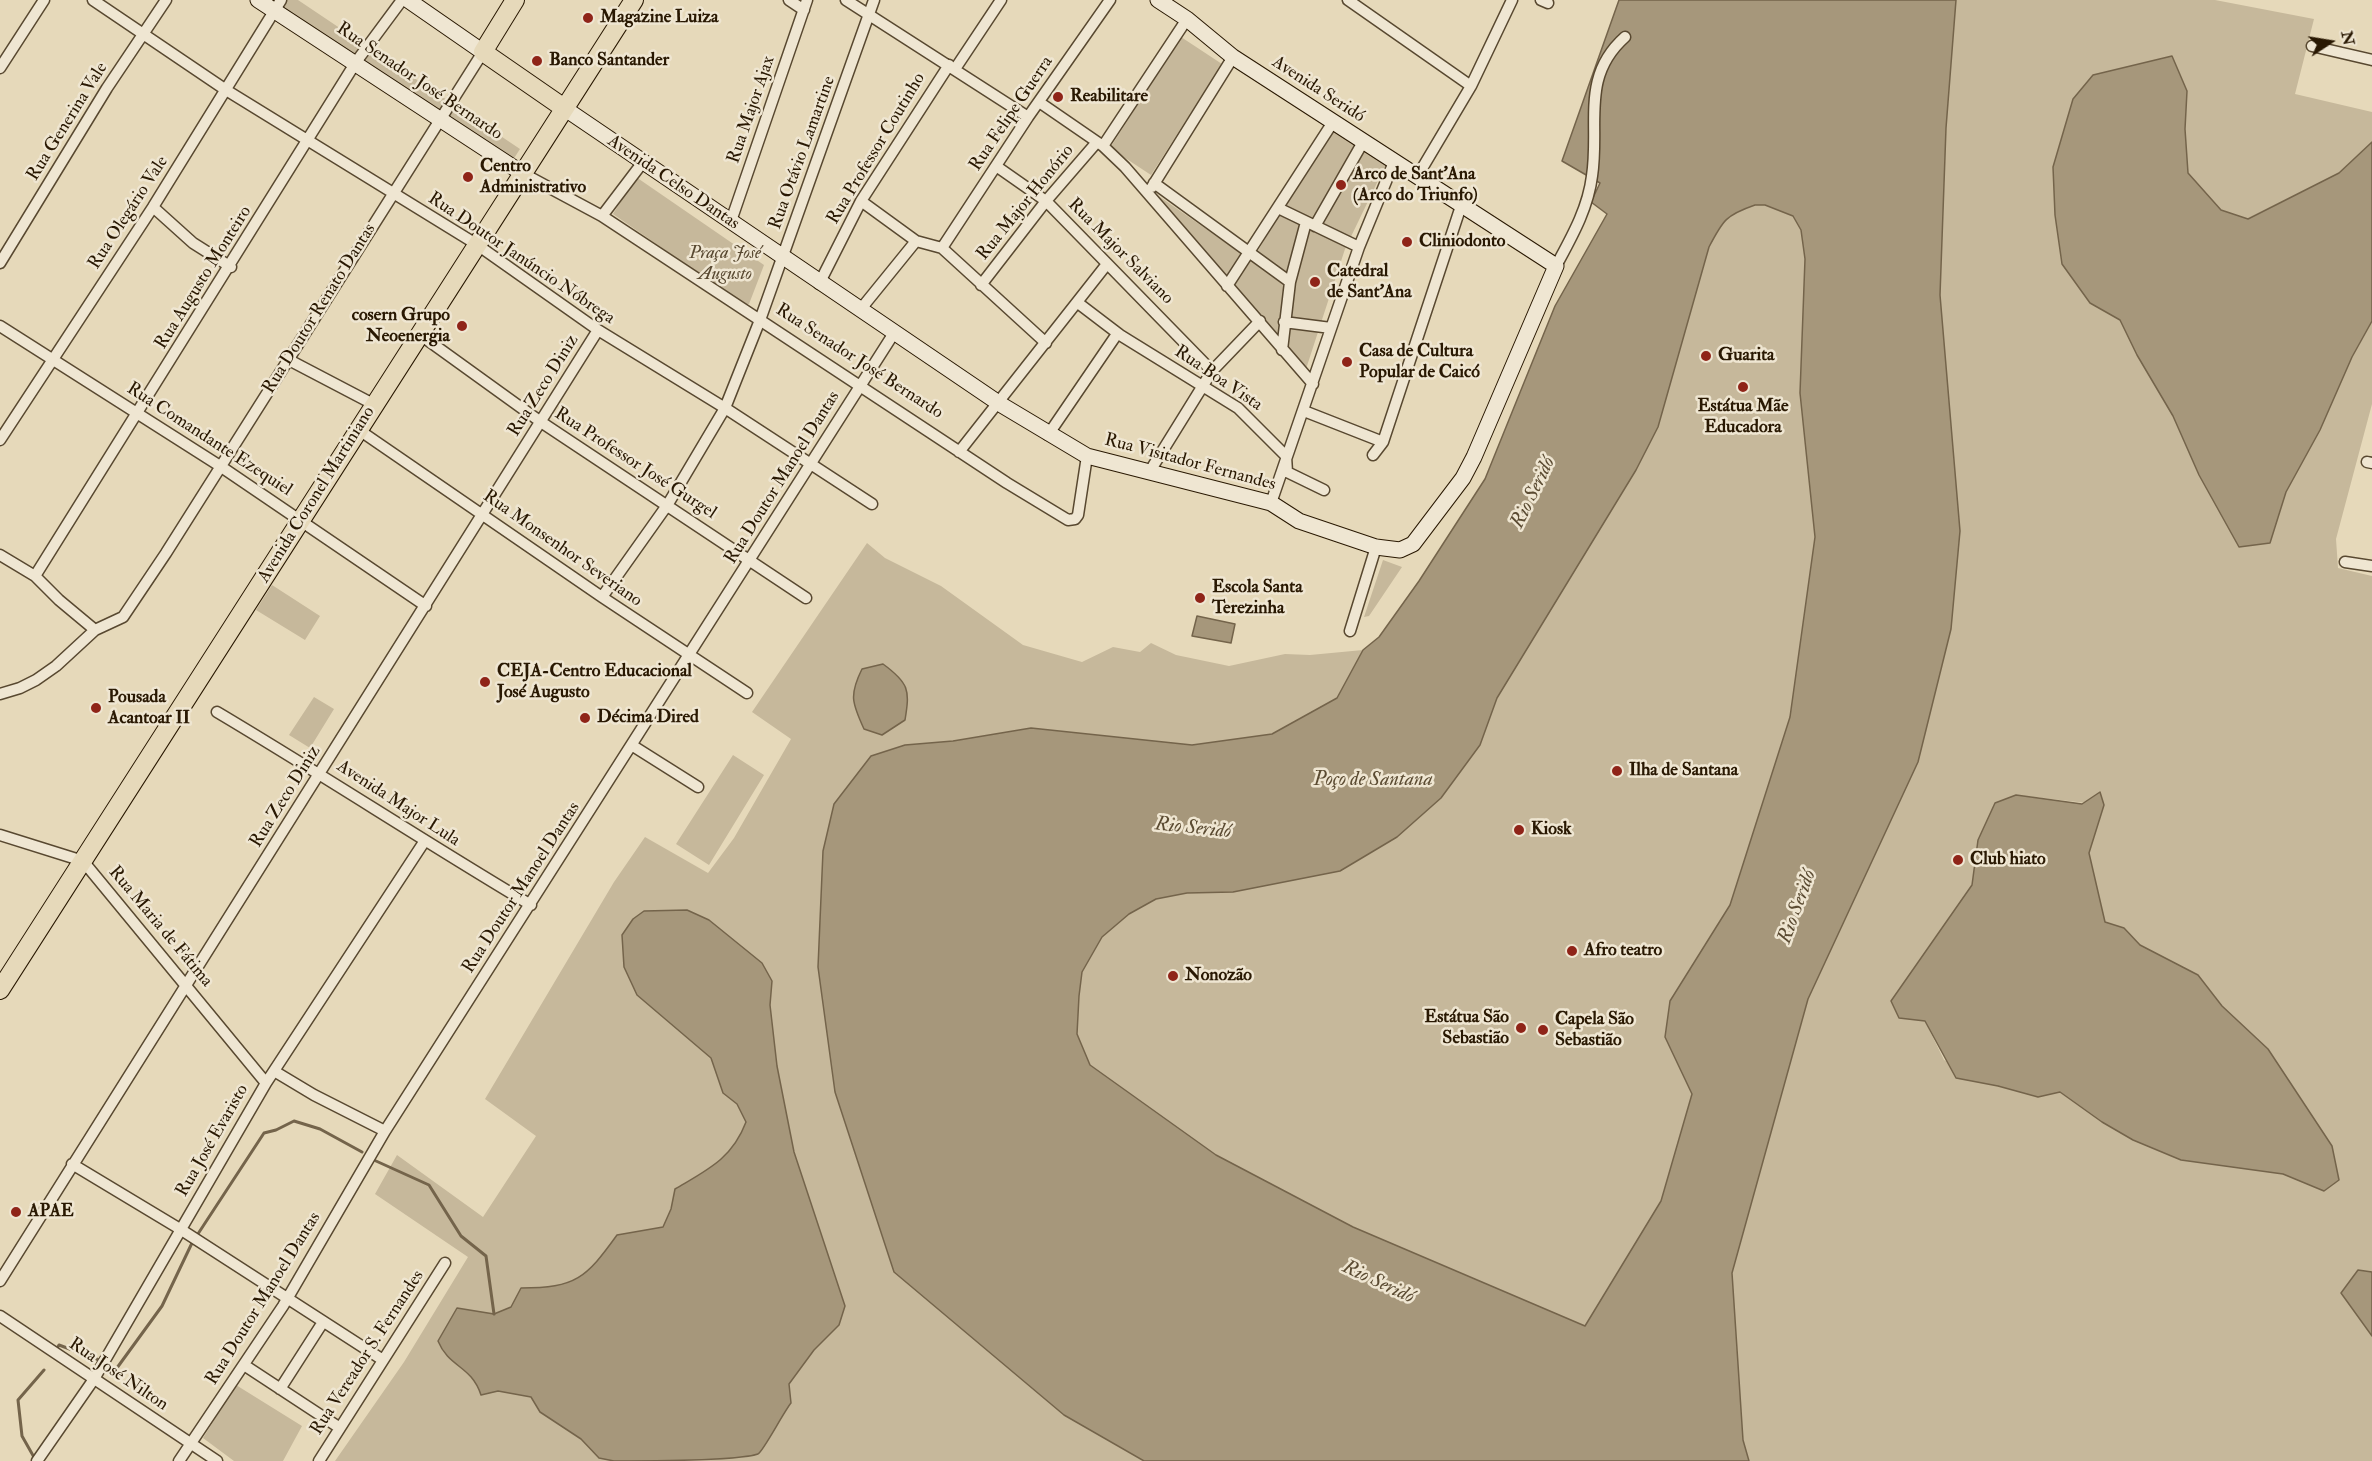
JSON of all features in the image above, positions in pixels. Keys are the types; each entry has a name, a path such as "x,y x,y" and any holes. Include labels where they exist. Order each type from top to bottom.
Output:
{"main road":[{"name":"Rua Senador José Bernardo","path":"258,0 277,5 356,62 522,173"},
{"name":"Avenida Celso Dantas","path":"408,0 731,221 819,284 999,404"},
{"name":"Rua Doutor Renato Dantas","path":"483,52 515,0"},
{"name":"Avenida Coronel Martiniano","path":"0,990 302,522 476,244 634,0"},
{"name":"Avenida Seridó","path":"1158,0 1187,19 1233,57 1417,177 1460,208 1556,266"},
{"path":"1376,548 1400,549 1413,544 1463,478 1556,266"},
{"name":"Rua Visitador Fernandes","path":"999,404 1087,456 1271,503 1299,521 1376,548"}],"street":[{"path":"0,68 44,0"},
{"name":"Rua Doutor Janúncio Nóbrega","path":"93,0 226,90 476,244 598,330 725,408 872,504"},
{"name":"Rua Generina Vale","path":"0,262 107,88 146,34 166,0"},
{"name":"Rua Augusto Monteiro","path":"35,576 231,267 356,62 402,0"},
{"path":"789,0 806,5"},
{"path":"846,0 1028,117"},
{"name":"Rua Otávio Lamartine","path":"602,597 668,504 725,408 760,320 874,0"},
{"name":"Rua Professor Coutinho","path":"819,284 861,201 952,67 1001,0"},
{"name":"Rua Felipe Guerra","path":"942,248 1028,117 1110,0"},
{"path":"1348,0 1471,86"},
{"path":"1417,177 1471,86 1512,0"},
{"name":"Rua Olegário Vale","path":"0,440 153,207 277,5"},
{"name":"Rua Major Ajax","path":"731,221 806,5"},
{"name":"Rua Major Honório","path":"981,285 1046,201 1100,144 1187,19"},
{"path":"1556,266 1571,240 1590,189 1595,99 1600,68 1611,49 1624,37"},
{"path":"2312,46 2372,60"},
{"name":"Rua Doutor Renato Dantas","path":"95,630 123,616 290,360 483,52"},
{"path":"1148,194 1233,57"},
{"path":"1039,102 1100,144 1148,194 1313,384"},
{"path":"1227,286 1333,122"},
{"path":"1282,350 1290,282 1311,224 1363,142"},
{"path":"602,216 643,162"},
{"path":"1271,503 1359,247 1394,162"},
{"name":"Rua Major Salviano","path":"996,166 1046,201 1212,371"},
{"name":"Rua Senador José Bernardo","path":"522,173 602,216 959,452 1065,519 1075,519 1087,456"},
{"path":"1154,183 1290,282"},
{"path":"861,201 916,241 942,248 1046,343"},
{"path":"153,207 193,243 231,267"},
{"path":"1278,208 1359,247"},
{"path":"1373,455 1383,442 1460,208"},
{"path":"860,310 916,241"},
{"path":"959,452 1107,264"},
{"name":"Rua Boa Vista","path":"1078,303 1117,334 1238,408 1286,456 1287,472 1324,490"},
{"path":"1150,471 1212,371 1260,321"},
{"path":"1284,322 1331,328"},
{"name":"Rua Comandante Ezequiel","path":"0,326 220,465 426,606"},
{"name":"Rua Zeco Diniz","path":"0,1281 484,515 598,330"},
{"name":"Rua Doutor Manoel Dantas","path":"179,1461 287,1299 385,1131 813,464 894,333"},
{"name":"Rua Professor José Gurgel","path":"419,334 542,422 807,598"},
{"path":"1048,435 1117,334"},
{"path":"290,360 375,405"},
{"path":"1304,411 1383,442"},
{"name":"Rua Monsenhor Severiano","path":"360,430 602,597 747,693"},
{"path":"1350,631 1376,548"},
{"path":"0,555 35,576 95,630 56,666 36,680 21,688 0,694"},
{"path":"2345,562 2372,566"},
{"name":"Avenida Major Lula","path":"217,712 320,774 424,842 531,905"},
{"path":"633,746 698,787"},
{"name":"Rua Maria de Fátima","path":"0,835 83,861 266,1083"},
{"name":"Rua José Evaristo","path":"37,1461 94,1379 184,1231 266,1083 424,842"},
{"path":"274,1071 314,1095 385,1131"},
{"path":"72,1164 184,1231 383,1360"},
{"name":"Rua Vereador S. Fernandes","path":"319,1461 445,1263"},
{"name":"Rua José Nilton","path":"0,1317 217,1461"},
{"path":"280,1389 323,1322"},
{"path":"244,1365 340,1428"}],"green space":[{"path":"265,0 298,0 520,149 511,163"},
{"path":"1956,0 2215,0 2314,19 2295,94 2372,112 2372,142 2339,173 2247,219 2221,210 2188,173 2185,129 2187,91 2172,56 2093,75 2074,99 2053,167 2055,215 2062,264 2090,303 2120,319 2137,355 2173,416 2199,475 2217,505 2270,543 2286,492 2320,430 2352,357 2372,321 2372,404 2336,539 2338,568 2372,576 2372,1272 2358,1270 2341,1293 2372,1336 2372,1461 1749,1461 1743,1440 1732,1273 1808,999 1918,762 1960,531 1940,295 1946,128","holes":["2016,795 2104,805 2089,853 2105,922 2124,928 2140,945 2198,975 2222,1006 2268,1049 2324,1191 2283,1174 2181,1160 2133,1140 2102,1122 2060,1092 2038,1097 1998,1086 1944,1060 1925,1021 1891,1001 1972,885 1978,840"]},
{"path":"1181,37 1222,64 1151,175 1110,148"},
{"path":"1336,128 1388,160 1345,249 1306,369 1140,183 1252,261 1289,198"},
{"name":"Praça José Augusto","path":"636,177 764,265 749,304 743,304 613,214"},
{"name":"Ilha de Santana","path":"1755,205 1765,205 1793,216 1801,230 1805,259 1800,393 1815,537 1790,717 1730,905 1670,1002 1665,1037 1692,1094 1661,1201 1585,1326 1353,1227 1216,1155 1090,1065 1077,1034 1082,972 1102,937 1129,914 1156,899 1187,893 1233,892 1340,871 1480,745 1497,698 1636,470 1657,428 1709,247 1726,220"},
{"path":"867,543 885,558 941,586 1023,645 1082,662 1113,647 1140,652 1151,643 1176,655 1229,666 1285,654 1310,655 1363,650 1337,698 1272,734 1192,745 1031,728 953,741 905,745 871,756 834,804 823,851 835,1092 894,1272 1064,1415 1144,1461 335,1461 404,1362 468,1257 375,1194 397,1155 483,1217 536,1136 485,1099 614,882 645,837 708,873 734,838 791,739 752,712"},
{"path":"1383,560 1402,567 1369,616 1364,617"},
{"path":"272,585 320,616 305,640 256,610"},
{"path":"314,697 334,709 310,748 289,735"},
{"path":"733,755 764,775 709,865 676,844"},
{"path":"236,1385 302,1426 283,1461 234,1461 203,1438"}],"water":[{"path":"1619,0 1956,0 1946,128 1940,295 1960,531 1951,629 1918,762 1808,999 1732,1273 1743,1440 1749,1461 1144,1461 1064,1415 894,1272 835,1092 818,967 823,851 834,804 871,756 905,745 953,741 1031,728 1192,745 1272,734 1337,698 1363,650 1379,637 1419,581 1485,479 1555,306 1607,214 1591,202 1600,183 1562,161","holes":["1755,205 1765,205 1793,216 1801,230 1805,259 1800,393 1815,537 1790,717 1730,905 1670,1001 1665,1037 1692,1094 1661,1201 1585,1326 1353,1227 1216,1155 1090,1065 1077,1034 1082,972 1102,937 1129,914 1156,899 1187,893 1233,892 1340,871 1397,837 1441,798 1480,745 1497,698 1636,470 1658,427 1709,247 1722,224 1731,216"]},
{"path":"2172,56 2187,91 2185,129 2188,173 2221,210 2248,219 2339,173 2372,142 2372,321 2352,357 2320,430 2286,492 2270,543 2239,547 2199,475 2173,416 2137,355 2120,320 2090,303 2062,264 2055,215 2053,167 2073,99 2093,75"},
{"path":"1197,616 1235,624 1231,643 1192,636"},
{"path":"883,664 903,682 907,701 905,720 882,735 864,729 855,705 854,693 862,669"},
{"path":"2100,792 2104,805 2089,853 2105,922 2124,928 2140,945 2198,975 2222,1006 2268,1049 2332,1146 2339,1180 2324,1191 2283,1174 2181,1160 2133,1140 2102,1122 2060,1092 2038,1097 1956,1078 1925,1021 1899,1018 1891,1001 1972,885 1978,840 1995,803 2016,795 2082,804"},
{"path":"687,910 709,920 762,963 772,981 770,1005 777,1066 794,1152 845,1306 839,1325 814,1350 789,1384 791,1403 758,1454 711,1459 614,1461 599,1458 581,1439 540,1412 531,1397 498,1391 481,1395 472,1378 448,1357 438,1341 457,1308 494,1314 511,1307 521,1288 555,1286 578,1278 588,1271 617,1235 663,1227 671,1209 675,1189 717,1162 734,1145 740,1135 746,1122 737,1104 723,1093 711,1058 637,995 624,967 622,935 633,919 644,911"},
{"path":"2358,1270 2372,1272 2372,1336 2341,1293"}],"waterway":[{"path":"56,1350 59,1345 99,1360 114,1372 162,1306 192,1243 264,1133 294,1121 320,1129 362,1152"},
{"path":"376,1161 429,1185 461,1236 486,1256 494,1314"},
{"path":"35,1459 22,1436 18,1400 44,1370"}],"place":[{"name":"Magazine Luiza","path":"588,18"},
{"name":"Banco Santander","path":"537,61"},
{"name":"Reabilitare","path":"1058,97"},
{"name":"Centro Administrativo","path":"468,177"},
{"name":"Arco de Sant'Ana (Arco do Triunfo)","path":"1341,185"},
{"name":"Cliniodonto","path":"1407,242"},
{"name":"Catedral de Sant'Ana","path":"1315,282"},
{"name":"cosern Grupo Neoenergia","path":"462,326"},
{"name":"Guarita","path":"1706,356"},
{"name":"Casa de Cultura Popular de Caicó","path":"1347,362"},
{"name":"Estátua Mãe Educadora","path":"1743,387"},
{"name":"Escola Santa Terezinha","path":"1200,598"},
{"name":"CEJA-Centro Educacional José Augusto","path":"485,682"},
{"name":"Pousada Acantoar II","path":"96,708"},
{"name":"Décima Dired","path":"585,718"},
{"name":"Ilha de Santana","path":"1617,771"},
{"name":"Kiosk","path":"1519,830"},
{"name":"Club hiato","path":"1958,860"},
{"name":"Afro teatro","path":"1572,951"},
{"name":"Nonozão","path":"1173,976"},
{"name":"Estátua São Sebastião","path":"1521,1028"},
{"name":"Capela São Sebastião","path":"1543,1030"},
{"name":"APAE","path":"16,1212"}],"water label":[{"name":"Rio Seridó","path":"1534,493"},
{"name":"Poço de Santana","path":"1373,781"},
{"name":"Rio Seridó","path":"1193,829"},
{"name":"Rio Seridó","path":"1798,907"},
{"name":"Rio Seridó","path":"1378,1283"}]}
